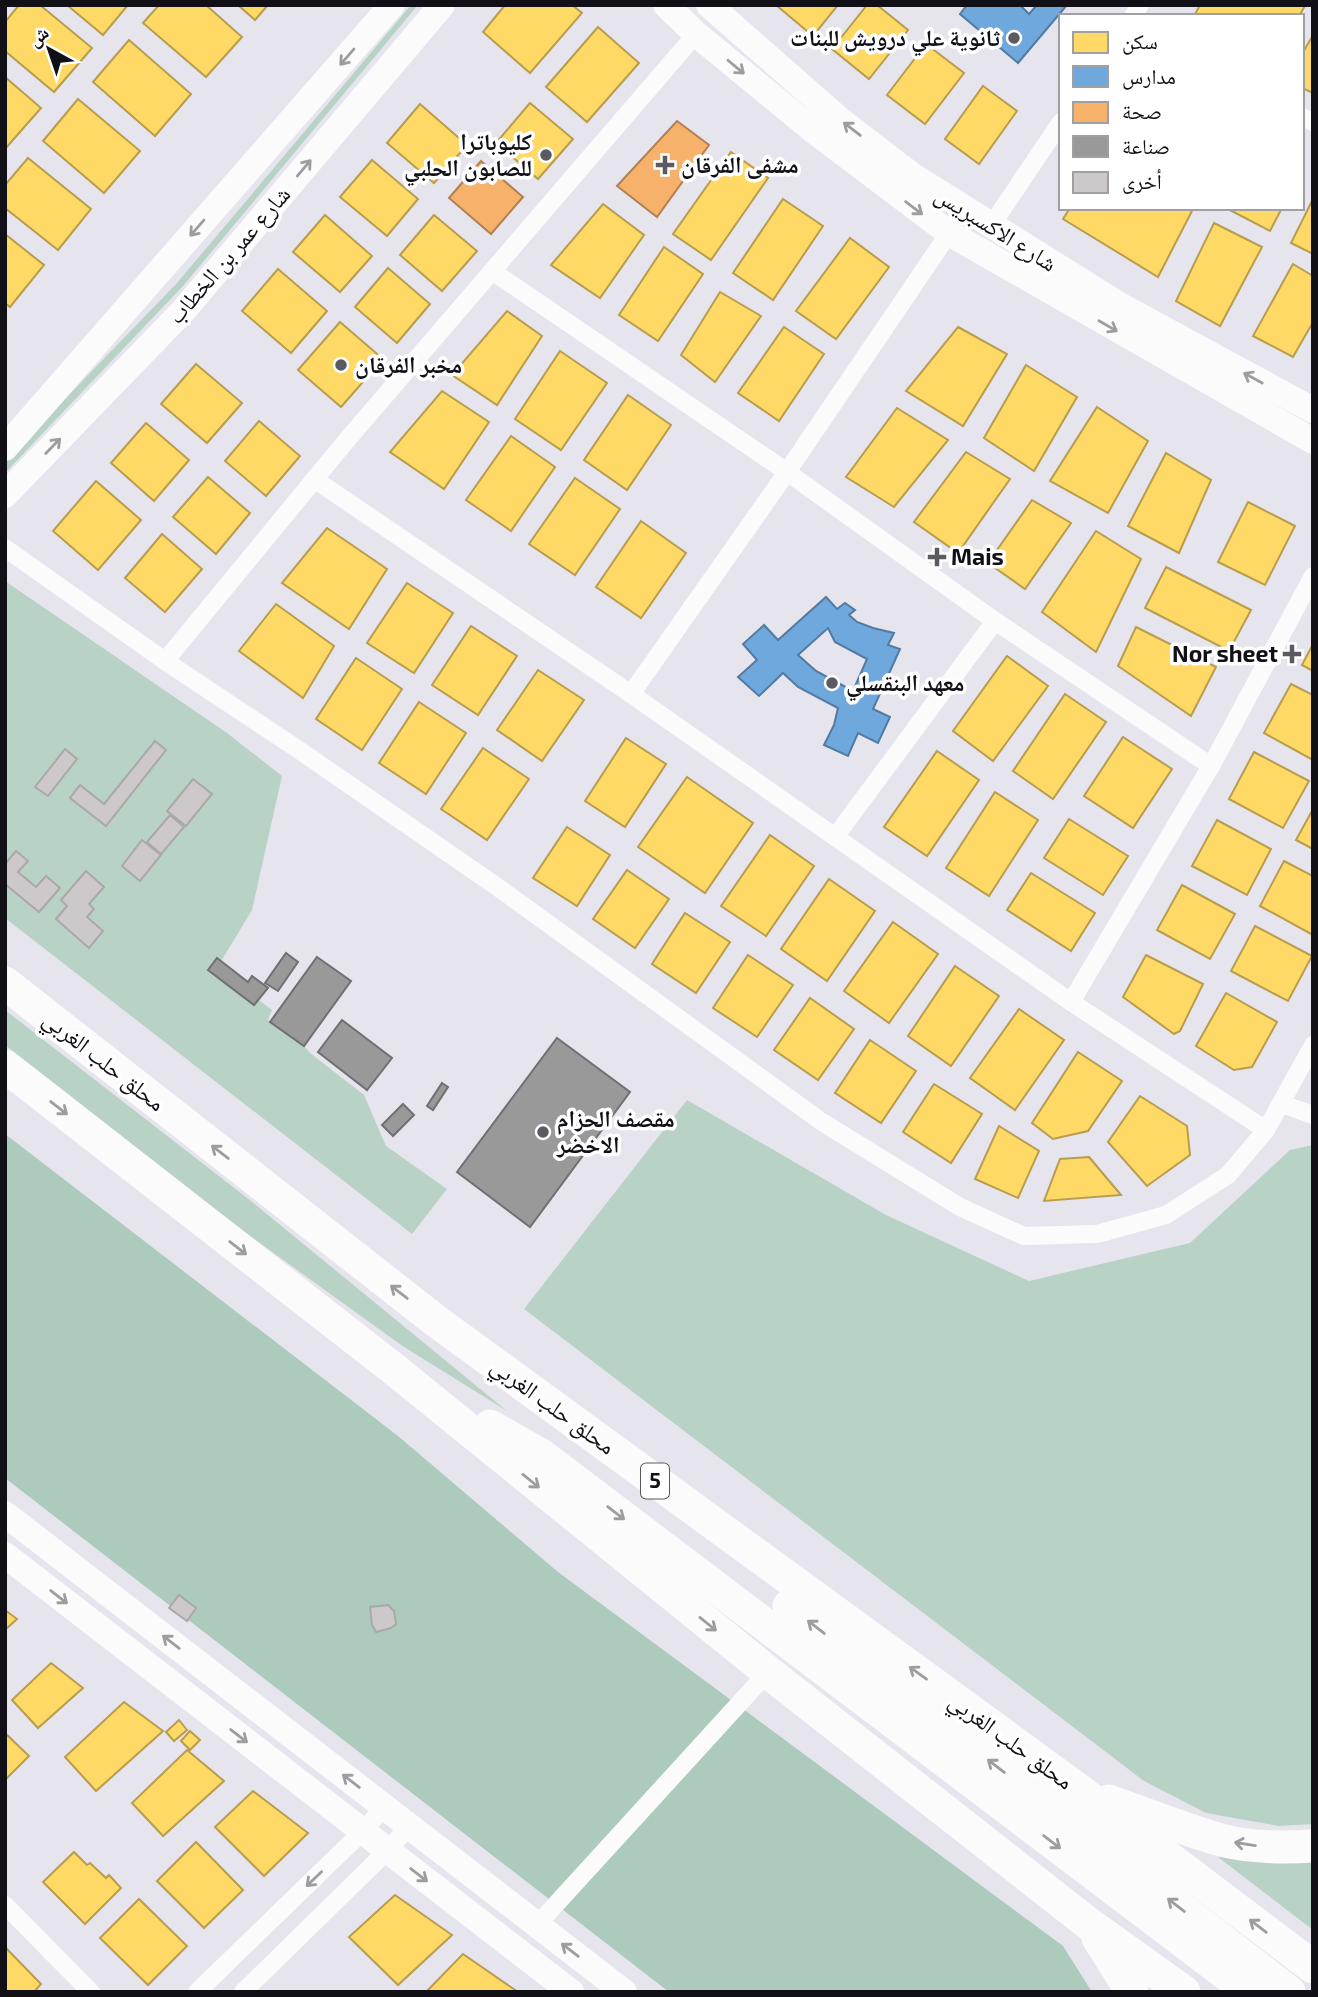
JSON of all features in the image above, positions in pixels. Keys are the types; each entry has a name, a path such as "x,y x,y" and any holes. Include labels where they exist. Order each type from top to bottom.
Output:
{"highway":[{"name":"محلق حلب الغربي","path":"5,983 436,1321 1079,1790 1313,1967"},
{"path":"5,1066 394,1370 768,1672 1089,1924 1184,1992"},
{"path":"436,1321 575,1441 1289,1992"},
{"path":"394,1370 541,1455 1250,1992"},
{"path":"1079,1790 1223,1840 1255,1846 1313,1846"},
{"path":"1089,1924 1132,1992"}],"street":[{"name":"شارع عمر بن الخطاب","path":"5,448 392,5"},
{"name":"شارع عمر بن الخطاب","path":"5,495 183,311 442,5"},
{"path":"666,5 696,34 814,131 949,233 1313,441"},
{"name":"شارع الاكسبريس","path":"713,7 840,120 913,176 1121,306 1313,410"},
{"path":"165,661 314,479 696,34"},
{"path":"991,226 1059,125"},
{"path":"631,694 787,472 949,233"},
{"path":"492,271 787,472 995,621 1211,766"},
{"path":"314,479 631,694 1071,1002 1266,1130"},
{"path":"5,548 165,661 496,886 822,1122 960,1207 1024,1236 1097,1234 1166,1215 1228,1175 1266,1130 1313,1045"},
{"path":"1071,1002 1211,766 1313,576"},
{"path":"835,837 995,621"},
{"path":"1282,1104 1313,1115"},
{"path":"5,1514 624,1992"},
{"path":"5,1555 571,1992"},
{"path":"537,1925 768,1672"},
{"path":"197,1992 363,1831 384,1807"},
{"path":"243,1992 388,1850 409,1826"},
{"path":"5,1905 91,1992"}],"green space":[{"path":"411,5 418,5 183,286 5,473 5,461 177,283"},
{"path":"5,581 227,733 282,776 252,910 217,968 272,1010 268,1020 364,1095 386,1146 447,1189 412,1234 5,918"},
{"path":"5,1010 251,1201 507,1411 401,1345 239,1228 5,1045"},
{"path":"687,1100 886,1215 1029,1281 1190,1243 1290,1150 1313,1145 1313,1824 1279,1826 1206,1813 1144,1781 524,1309"},
{"path":"5,1134 398,1436 558,1572 1063,1946 1092,1992 669,1992 5,1478"},
{"path":"1218,1857 1298,1862 1313,1860 1313,1930"}],"building: سكن":[{"path":"19,5 40,5 92,48 54,92 5,51 5,22"},
{"path":"67,5 128,5 103,35"},
{"path":"159,5 206,5 242,37 206,77 143,23"},
{"path":"238,5 268,5 255,20"},
{"path":"505,5 572,5 582,13 530,73 483,32"},
{"path":"776,5 838,5 813,36"},
{"path":"867,5 877,5 908,30 869,79 832,49"},
{"path":"1200,5 1305,6 1300,14 1195,14"},
{"path":"598,27 639,63 587,122 546,87"},
{"path":"1313,35 1313,93 1304,89 1304,51"},
{"path":"129,40 191,94 155,136 93,82"},
{"path":"926,44 964,73 925,124 887,95"},
{"path":"5,77 41,108 5,149"},
{"path":"983,86 1017,111 979,164 945,139"},
{"path":"78,99 140,151 104,193 43,141"},
{"path":"530,103 573,139 538,179 496,143"},
{"path":"420,104 467,145 434,183 387,143"},
{"path":"731,152 768,178 711,260 673,234"},
{"path":"28,158 91,209 58,250 5,208 5,185"},
{"path":"372,160 418,199 387,236 340,197"},
{"path":"783,199 823,226 773,300 733,273"},
{"path":"1313,199 1313,254 1291,243"},
{"path":"603,204 644,235 600,298 551,265"},
{"path":"1069,210 1192,211 1158,277 1063,219"},
{"path":"1230,210 1281,210 1270,231"},
{"path":"325,215 372,256 340,292 293,252"},
{"path":"434,215 477,251 442,291 400,255"},
{"path":"1214,223 1262,247 1220,326 1176,301"},
{"path":"5,234 44,265 10,307 5,303"},
{"path":"850,238 889,267 836,339 796,311"},
{"path":"664,247 703,274 658,341 619,315"},
{"path":"1293,264 1313,276 1313,322 1293,357 1253,336"},
{"path":"388,268 430,304 397,343 355,307"},
{"path":"278,269 327,311 291,353 242,311"},
{"path":"720,292 761,316 715,382 681,355"},
{"path":"507,311 542,336 497,405 452,375"},
{"name":"مخبر الفرقان","path":"340,322 383,359 341,407 298,370"},
{"path":"784,327 824,354 779,421 738,393"},
{"path":"958,327 1007,354 963,426 906,391"},
{"path":"560,351 607,383 561,450 515,419"},
{"path":"196,364 242,403 207,443 161,404"},
{"path":"1026,365 1077,397 1034,471 984,438"},
{"path":"442,391 489,422 444,489 390,452"},
{"path":"628,395 671,425 627,490 584,460"},
{"path":"1097,407 1148,441 1108,513 1050,481"},
{"path":"897,408 948,440 894,507 846,477"},
{"path":"259,421 300,456 266,496 225,461"},
{"path":"146,423 189,460 154,501 111,463"},
{"path":"511,436 555,467 511,531 466,500"},
{"path":"966,452 1010,479 958,553 914,522"},
{"path":"1166,453 1211,480 1179,553 1128,526"},
{"path":"208,477 250,513 216,554 173,517"},
{"path":"575,478 620,509 575,575 529,544"},
{"path":"96,481 141,520 98,570 53,531"},
{"path":"1032,500 1071,523 1025,589 988,563"},
{"path":"1248,502 1295,526 1265,585 1218,562"},
{"path":"641,521 686,553 641,618 596,587"},
{"path":"327,528 387,569 349,629 282,583"},
{"path":"1096,531 1141,559 1096,652 1042,612"},
{"path":"162,534 202,569 165,612 125,578"},
{"path":"1166,567 1251,610 1229,651 1145,608"},
{"path":"407,583 453,613 414,673 367,643"},
{"path":"276,604 334,646 303,698 239,651"},
{"path":"471,626 517,656 478,715 432,685"},
{"path":"1136,627 1216,667 1191,716 1118,666"},
{"path":"1313,644 1313,671 1302,665"},
{"path":"1007,656 1048,686 993,761 953,731"},
{"path":"356,658 402,689 362,750 316,719"},
{"path":"538,670 584,700 542,761 497,730"},
{"path":"1291,684 1313,695 1313,760 1264,733"},
{"path":"1065,694 1106,722 1053,799 1013,771"},
{"path":"419,702 466,733 426,794 379,763"},
{"path":"1123,737 1172,769 1133,828 1084,796"},
{"path":"626,738 666,764 625,827 585,801"},
{"path":"483,748 529,779 487,840 441,809"},
{"path":"937,751 979,780 927,856 884,827"},
{"path":"1254,752 1309,781 1283,828 1229,799"},
{"path":"687,777 753,823 705,893 638,847"},
{"path":"995,792 1038,820 989,896 946,868"},
{"path":"1313,809 1313,849 1296,840"},
{"path":"1069,819 1128,856 1103,895 1044,858"},
{"path":"1217,820 1271,849 1247,895 1192,866"},
{"path":"567,827 610,855 577,906 533,878"},
{"path":"770,835 814,866 766,936 721,906"},
{"path":"1284,861 1313,876 1313,935 1260,906"},
{"path":"627,870 669,899 635,948 593,919"},
{"path":"1031,873 1095,913 1071,951 1007,910"},
{"path":"829,879 875,911 827,981 781,949"},
{"path":"1182,885 1235,914 1210,959 1157,930"},
{"path":"685,913 730,942 696,993 652,964"},
{"path":"893,922 938,954 889,1023 844,991"},
{"path":"1255,926 1312,956 1288,1001 1231,971"},
{"path":"748,955 793,985 757,1037 713,1008"},
{"path":"1146,955 1203,984 1180,1031 1174,1034 1123,997"},
{"path":"955,966 999,996 951,1066 908,1036"},
{"path":"1226,993 1277,1022 1252,1067 1234,1070 1196,1046"},
{"path":"810,998 854,1029 818,1080 774,1050"},
{"path":"1019,1009 1064,1040 1015,1110 970,1078"},
{"path":"870,1040 916,1071 881,1123 835,1093"},
{"path":"1078,1052 1122,1081 1088,1131 1053,1139 1032,1123"},
{"path":"934,1084 982,1114 951,1163 903,1132"},
{"path":"1140,1096 1187,1126 1190,1155 1147,1186 1108,1142"},
{"path":"999,1126 1039,1151 1018,1198 975,1179"},
{"path":"1089,1157 1121,1195 1044,1201 1060,1159"},
{"path":"5,1610 17,1619 5,1630"},
{"path":"51,1663 83,1688 38,1728 12,1700"},
{"path":"124,1702 163,1731 96,1791 65,1757"},
{"path":"179,1720 187,1730 174,1741 166,1732"},
{"path":"190,1731 200,1740 190,1750 181,1741"},
{"path":"5,1733 29,1756 5,1780"},
{"path":"187,1750 224,1781 163,1836 132,1803"},
{"path":"253,1791 308,1833 264,1876 215,1827"},
{"path":"196,1842 243,1890 204,1928 157,1881"},
{"path":"74,1852 106,1878 109,1875 121,1888 85,1924 43,1882"},
{"path":"395,1895 452,1935 398,1985 349,1937"},
{"path":"139,1899 187,1946 148,1985 100,1938"},
{"path":"5,1947 41,1984 34,1992 5,1992"},
{"path":"463,1954 518,1992 426,1992"}],"building: مدارس":[{"name":"ثانوية علي درويش للبنات","path":"967,5 1020,5 1029,14 1037,5 1067,5 1018,63 960,14"},
{"path":"826,597 837,609 845,603 855,610 849,615 857,622 894,633 888,645 900,649 873,709 890,717 878,743 858,733 848,756 824,745 834,725 838,708 798,687 783,673 759,696 738,677 757,660 743,644 764,625 778,640","holes":["828,628 835,642 867,659 853,691 816,671 798,655"]}],"building: صحة":[{"name":"مشفى الفرقان","path":"677,121 709,145 657,217 617,186"},
{"path":"481,161 523,197 491,234 449,198"}],"building: صناعة":[{"path":"286,953 298,962 278,991 265,983"},
{"path":"317,957 351,981 304,1046 270,1022"},
{"path":"217,958 248,982 252,976 268,988 254,1005 208,970"},
{"path":"342,1020 392,1058 367,1090 318,1052"},
{"name":"مقصف الحزام الاخضر","path":"557,1038 630,1092 530,1227 457,1172"},
{"path":"442,1083 448,1087 433,1110 427,1106"},
{"path":"403,1104 414,1115 393,1136 382,1125"}],"building: أخرى":[{"path":"155,741 166,750 106,826 70,798 80,785 104,804"},
{"path":"65,749 77,759 48,796 35,787"},
{"path":"193,779 212,794 186,826 167,811"},
{"path":"170,815 184,827 161,854 147,842"},
{"path":"142,840 161,855 140,881 122,866"},
{"path":"16,851 28,861 18,872 36,887 46,876 60,888 39,912 5,884 5,864"},
{"path":"86,871 104,887 89,904 94,909 87,917 103,931 89,948 56,919 67,906 61,900"},
{"path":"179,1595 196,1608 187,1621 169,1608"},
{"path":"388,1605 394,1611 396,1624 376,1632 372,1625 370,1607"}],"place":[{"name":"ثانوية علي درويش للبنات","path":"1014,38"},
{"name":"كليوباترا للصابون الحلبي","path":"546,155"},
{"name":"مشفى الفرقان","path":"665,165"},
{"name":"مخبر الفرقان","path":"341,365"},
{"name":"Mais","path":"937,557"},
{"name":"Nor sheet","path":"1292,654"},
{"name":"معهد البنقسلي","path":"832,683"},
{"name":"مقصف الحزام الاخضر","path":"543,1132"}]}
